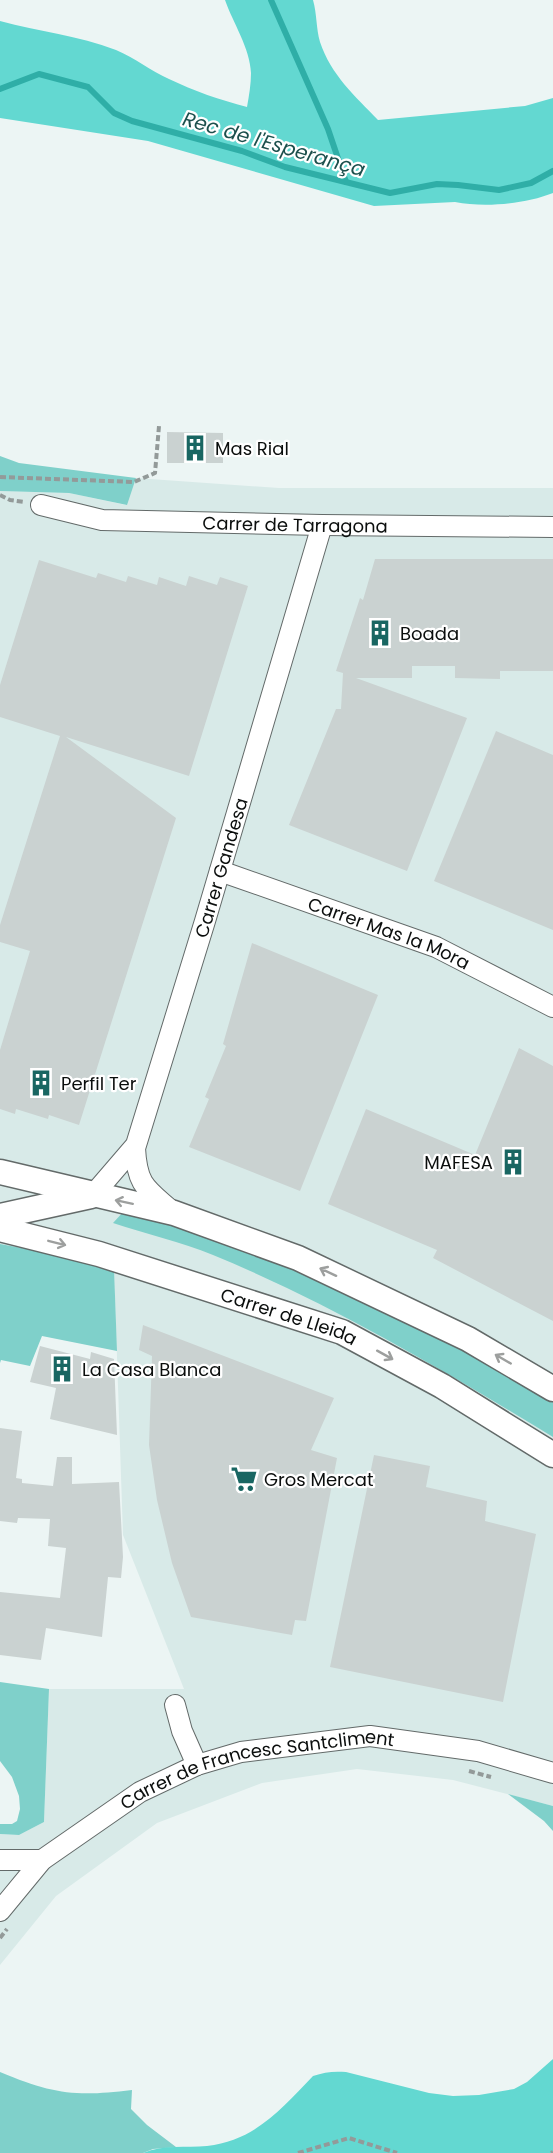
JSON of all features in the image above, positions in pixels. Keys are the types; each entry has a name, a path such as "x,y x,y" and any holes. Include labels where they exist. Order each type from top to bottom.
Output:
{"street":[{"name":"Carrer de Tarragona","path":"40,505 102,519 322,525 553,527"},
{"name":"Carrer Gandesa","path":"93,1196 135,1148 322,525"},
{"name":"Carrer Mas la Mora","path":"220,871 436,947 553,1007"},
{"path":"135,1148 136,1170 140,1182 174,1213"},
{"path":"0,1172 47,1182 93,1196 174,1213 298,1258 468,1339 553,1389"},
{"path":"0,1216 93,1196"},
{"name":"Carrer de Lleida","path":"0,1229 99,1254 342,1332 442,1386 553,1455"},
{"path":"175,1704 182,1731 197,1765"},
{"name":"Carrer de Francesc Santcliment","path":"4,1920 42,1860 140,1792 197,1765 241,1752 370,1736 478,1751 553,1773"},
{"path":"0,1860 42,1860"}],"path":[{"path":"0,477 134,482 155,472 159,426"},
{"path":"0,495 10,500 40,505"},
{"path":"461,1769 495,1779"},
{"path":"0,1938 4,1920"},
{"path":"298,2153 349,2138 397,2153"}],"shaded area":[{"path":"225,0 313,0 320,42 330,65 344,84 378,120 525,106 553,98 553,193 505,204 479,205 455,202 374,206 148,141 0,118 0,21 102,45 123,53 162,76 217,98 247,107 251,81 250,64"},
{"path":"0,456 19,463 136,478 127,505 69,493 0,491"},
{"path":"136,478 279,488 553,488 553,1806 453,1780 357,1769 262,1783 157,1823 56,1896 0,1965 0,1834 19,1835 44,1822 49,1689 184,1689 123,1535 114,1268 71,1257 0,1244 0,491 69,493 126,505"},
{"path":"125,1210 198,1231 306,1271 428,1328 553,1399 553,1437 386,1339 301,1295 201,1250 113,1223"},
{"path":"0,1244 71,1257 114,1268 117,1351 42,1336 30,1366 1,1360 0,1363"},
{"path":"0,1682 49,1689 44,1822 19,1835 0,1834 0,1824 12,1824 17,1821 20,1809 19,1796 12,1777 0,1761"},
{"path":"508,1794 553,1806 553,1831 544,1821"},
{"path":"553,2059 553,2153 143,2153 167,2147 207,2146 240,2137 254,2130 278,2111 313,2076 321,2074 346,2072 429,2093 453,2096 479,2095 514,2089 527,2082"},
{"path":"0,2072 35,2085 64,2092 95,2093 132,2090 131,2109 147,2125 176,2147 153,2149 143,2153 0,2153"}],"building":[{"name":"Mas Rial","path":"167,432 223,433 223,463 167,463"},
{"path":"375,559 553,559 553,671 500,671 500,679 455,678 455,666 412,666 412,678 356,678 467,718 407,871 289,825 336,709 341,709 343,673 336,671 360,598 363,600"},
{"path":"39,560 96,578 98,573 126,582 128,576 157,585 159,577 186,586 189,576 217,585 220,577 248,586 189,776 66,737 176,818 79,1125 49,1115 48,1119 16,1109 15,1114 0,1109 0,1050 30,951 0,942 0,925 60,736 0,717 0,685"},
{"path":"496,731 553,755 553,930 434,881"},
{"path":"252,943 378,995 300,1191 189,1147 209,1099 205,1097 226,1046 223,1044"},
{"name":"MAFESA","path":"519,1048 553,1066 553,1321 433,1258 437,1250 328,1204 366,1109 475,1155"},
{"name":"Gros Mercat","path":"143,1325 334,1398 311,1450 337,1458 306,1621 295,1620 292,1635 191,1617 172,1563 157,1500 149,1445 152,1356 139,1350"},
{"path":"40,1346 90,1359 91,1352 114,1359 117,1435 50,1419 56,1388 30,1382"},
{"path":"0,1428 22,1431 16,1478 22,1479 22,1483 53,1486 57,1457 72,1457 72,1484 119,1482 123,1557 121,1578 108,1577 102,1637 46,1628 41,1660 0,1655 0,1592 60,1598 66,1548 48,1546 50,1519 18,1518 17,1523 0,1521"},
{"path":"374,1455 430,1466 426,1487 487,1501 485,1521 536,1534 503,1702 330,1667"}],"waterway":[{"path":"271,0 328,129 346,182"},
{"name":"Rec de l'Esperança","path":"0,89 39,74 88,87 114,113 132,121 242,151 285,167 390,193 437,184 499,190 531,183 553,171"}],"place":[{"name":"Mas Rial","path":"195,448"},
{"name":"Boada","path":"380,633"},
{"name":"Perfil Ter","path":"41,1083"},
{"name":"MAFESA","path":"513,1162"},
{"name":"La Casa Blanca","path":"62,1369"},
{"name":"Gros Mercat","path":"244,1479"}]}
